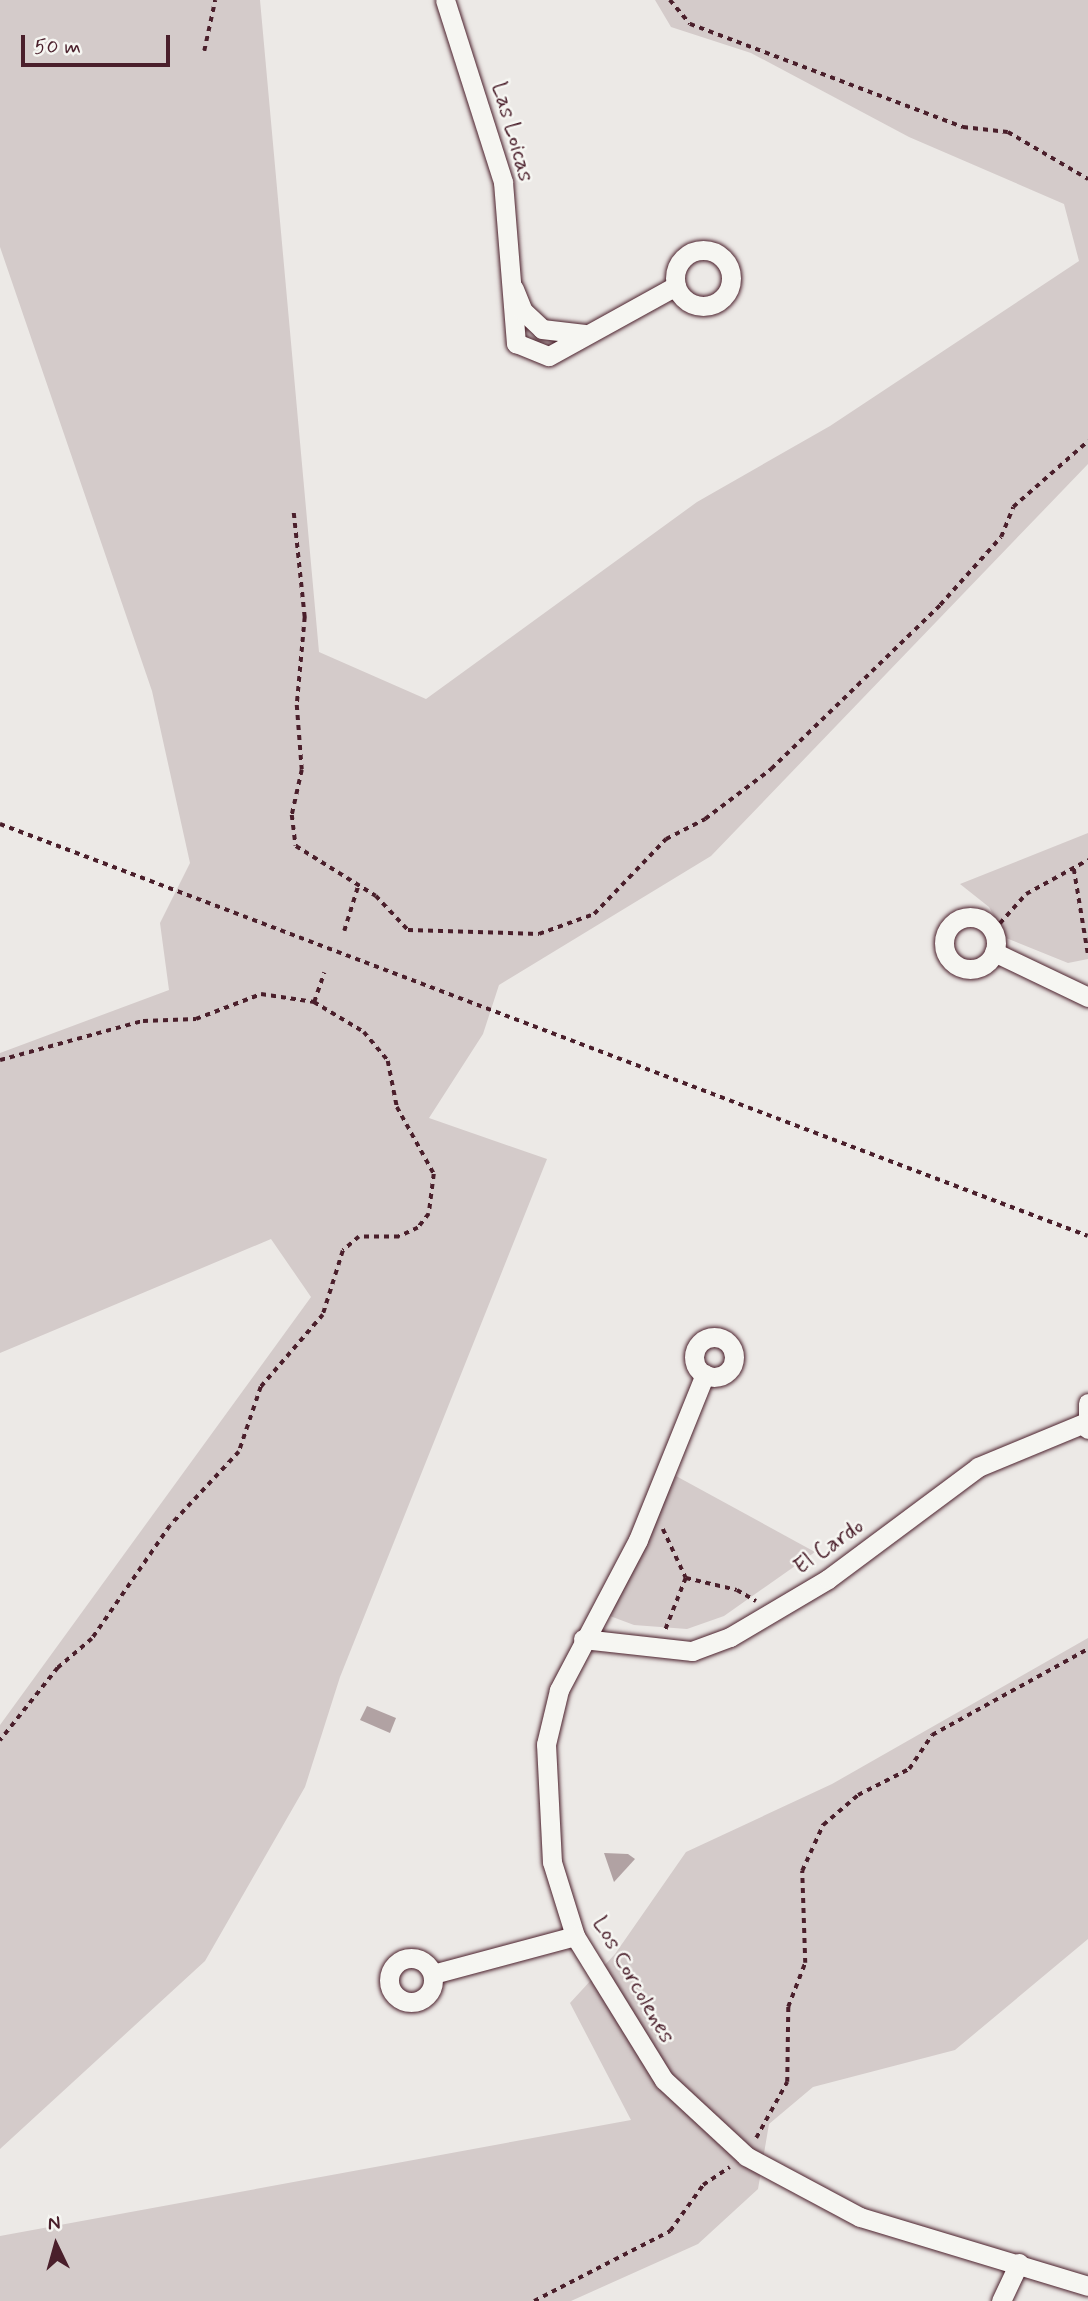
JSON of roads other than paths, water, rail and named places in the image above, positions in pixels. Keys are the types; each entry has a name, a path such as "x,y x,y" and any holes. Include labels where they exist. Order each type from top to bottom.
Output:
{"street":[{"name":"Las Loicas","path":"445,0 503,182 511,281 510,323 523,351 549,356 676,286"},
{"name":"Las Loicas","path":"511,281 523,311 542,329 585,334"},
{"path":"962,918 980,919 993,931 994,952 983,965 966,969 951,961 944,945 948,928 962,918"},
{"path":"994,952 1083,992"},
{"name":"Los Corcolenes","path":"705,1374 656,1500 559,1690 546,1744 552,1862 575,1936 664,2080 746,2156 851,2213 1088,2286"},
{"name":"El Cardo","path":"583,1639 692,1651 774,1612 978,1467 1086,1426 1088,1402"},
{"path":"433,1974 575,1936"},
{"path":"1001,2301 1019,2263"}]}
